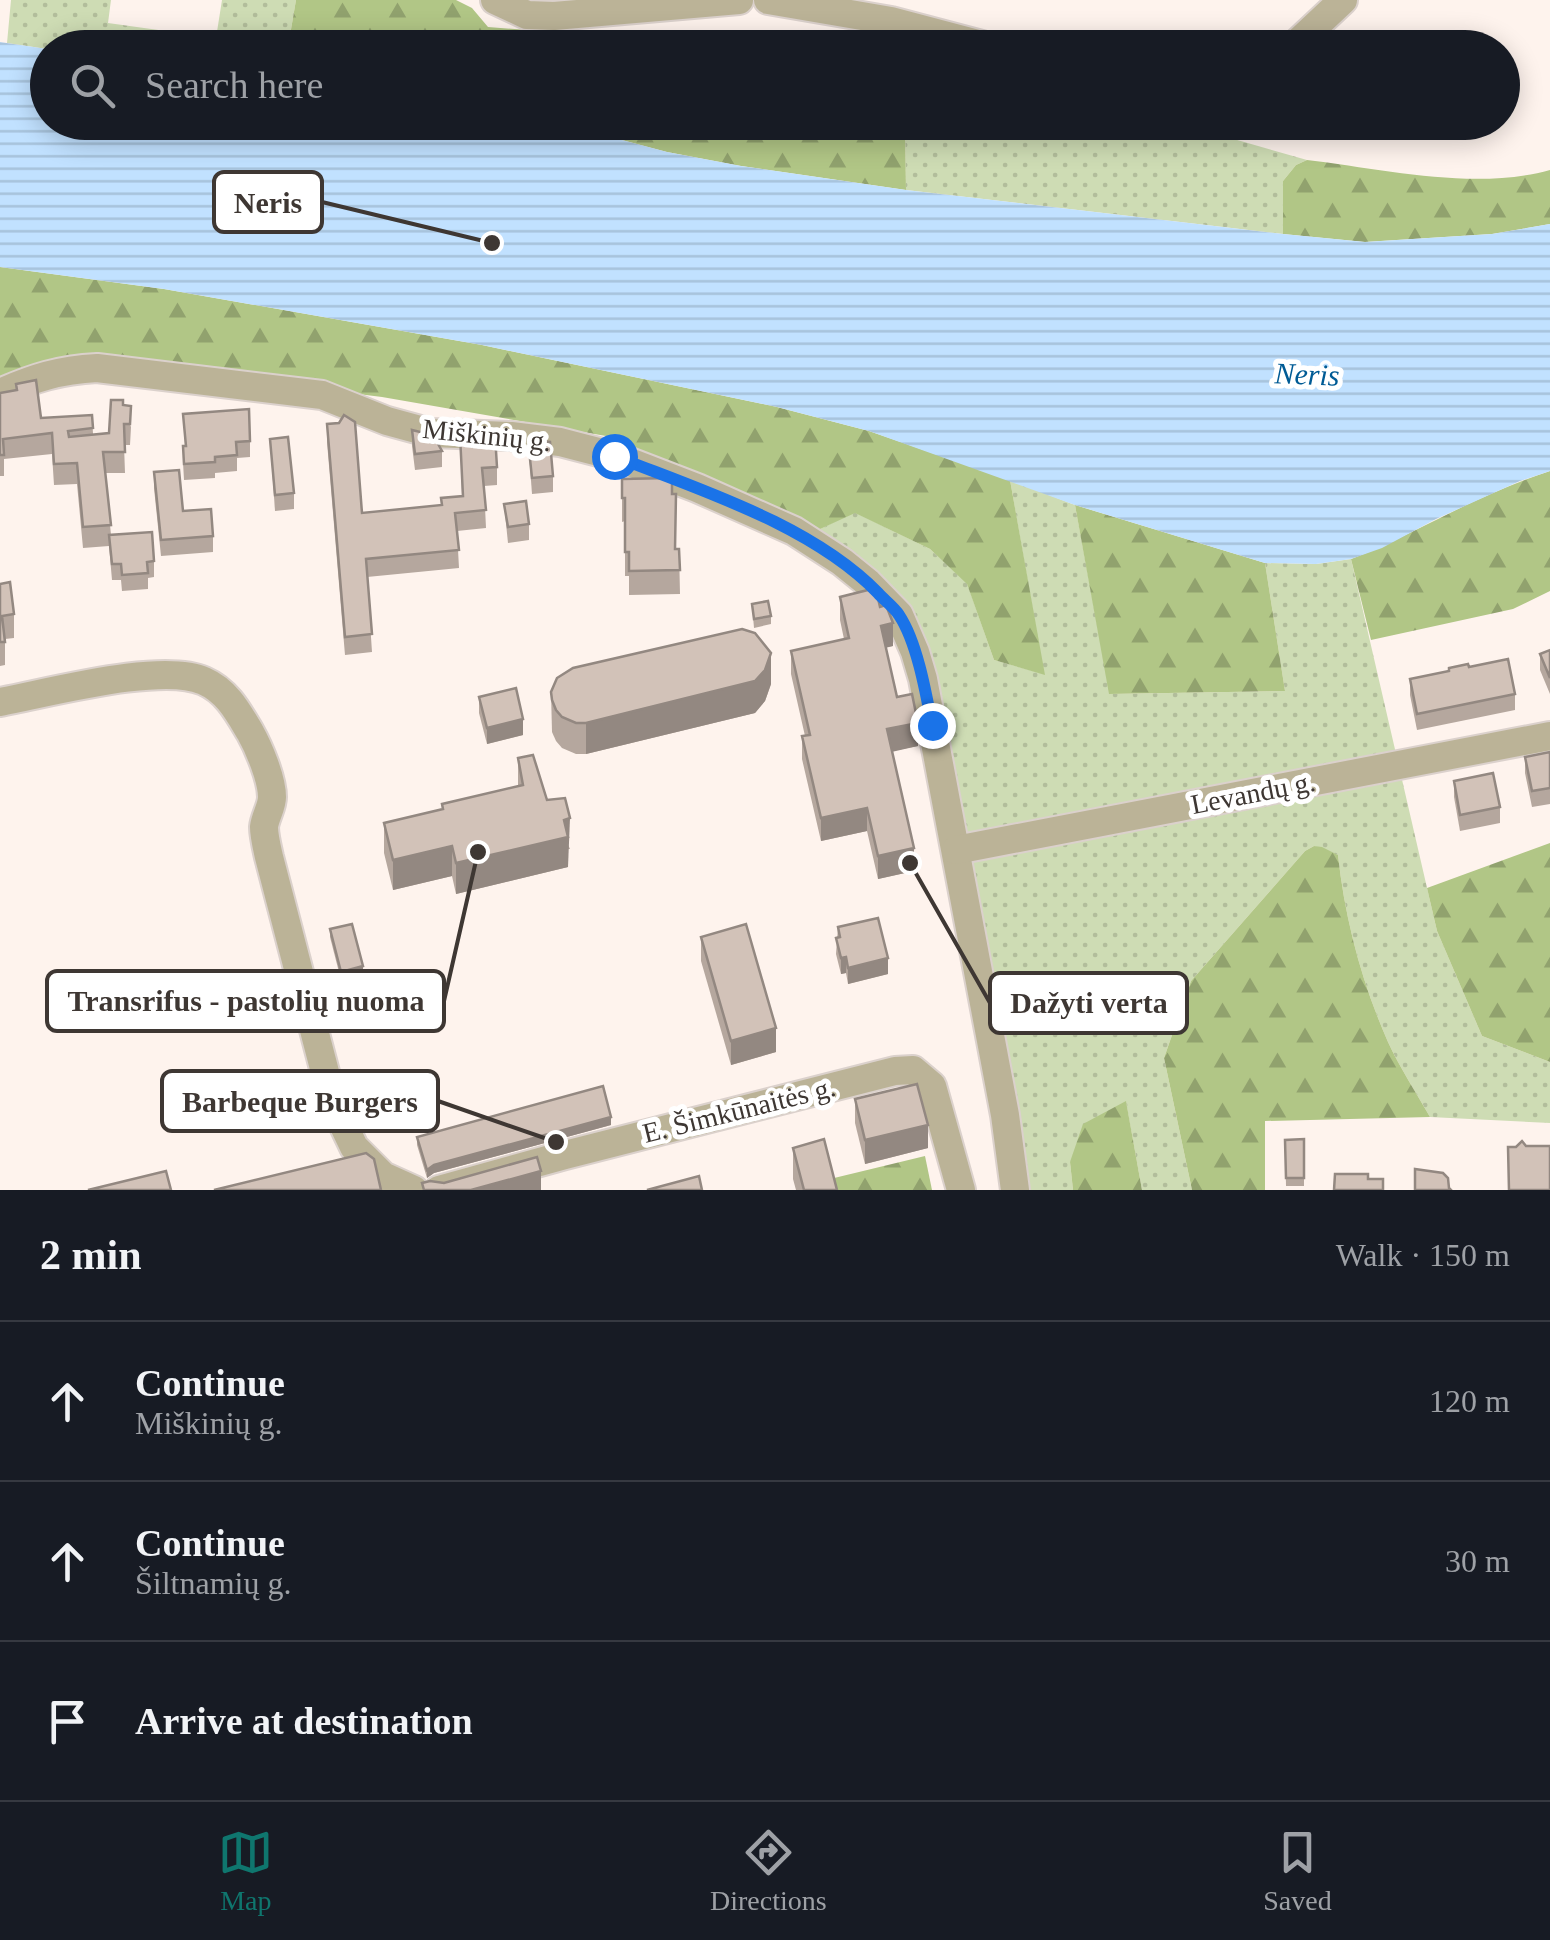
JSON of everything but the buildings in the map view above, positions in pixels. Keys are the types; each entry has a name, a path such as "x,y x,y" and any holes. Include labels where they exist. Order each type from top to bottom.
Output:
{"street":[{"path":"495,0 527,14 554,16 739,0"},
{"path":"768,0 925,30"},
{"path":"1312,30 1344,0"},
{"name":"Miškinių g.","path":"0,393 34,377 97,368 322,395 387,422 431,433 560,442 614,456 697,488 794,531 842,562 899,615 923,679 1005,1115 1015,1190"},
{"path":"0,702 166,674 207,682 224,694 253,738 265,767 272,798 264,827 269,857 333,1103 354,1147 383,1176 414,1190"},
{"name":"Levandų g.","path":"956,850 1550,736"},
{"name":"E. Šimkūnaitės g.","path":"439,1190 895,1070 913,1070 932,1086 961,1190"}],"green space":[{"path":"11,0 111,0 108,23 158,30 30,30 30,46 7,43"},
{"path":"222,0 296,0 291,30 217,30"},
{"path":"296,0 456,0 472,8 488,27 528,30 291,30"},
{"path":"622,140 905,140 906,190 741,166"},
{"path":"905,140 1237,140 1307,160 1296,165 1283,181 1283,234 906,190"},
{"path":"1307,160 1460,178 1491,179 1550,170 1550,224 1492,234 1365,242 1283,234 1283,181 1296,165"},
{"path":"0,267 164,289 482,345 777,407 869,431 1010,480 1045,675 994,660 967,584 930,549 855,513 818,530 606,436 382,397 77,359 0,382"},
{"path":"1550,471 1550,591 1513,609 1371,640 1351,559 1492,493"},
{"path":"1010,480 1075,505 1110,694 1285,691 1265,563 1316,564 1351,559 1437,931 1482,1036 1550,1062 1550,1123 1430,1117 1393,1052 1370,997 1350,927 1338,855 1314,846 1305,851 1191,981 1164,1058 1192,1190 1142,1190 1126,1102 1070,1162 1073,1190 1027,1190 929,675 846,550 818,530 854,512 930,549 967,583 994,660 1044,674"},
{"path":"1075,505 1265,563 1285,691 1109,694"},
{"path":"1550,843 1550,1062 1482,1036 1437,931 1427,888"},
{"path":"1314,846 1338,855 1350,927 1370,997 1393,1052 1430,1117 1265,1121 1265,1190 1192,1190 1164,1058 1191,981 1305,851"},
{"path":"1126,1101 1142,1190 1073,1190 1070,1162 1083,1124"},
{"path":"925,1156 932,1190 833,1190 830,1179"}],"water":[{"path":"0,42 30,46 30,140 622,140 741,166 906,190 1365,242 1492,234 1550,224 1550,471 1351,559 1316,564 1265,563 1075,505 869,431 777,407 482,345 164,289 0,267"}],"place":[{"name":"Neris","path":"492,243"},
{"name":"Transrifus - pastolių nuoma","path":"478,852"},
{"name":"Dažyti verta","path":"910,863"},
{"name":"Barbeque Burgers","path":"556,1142"}],"route":[{"path":"614,456 794,531 868,583 899,615 915,652 932,725"}]}
